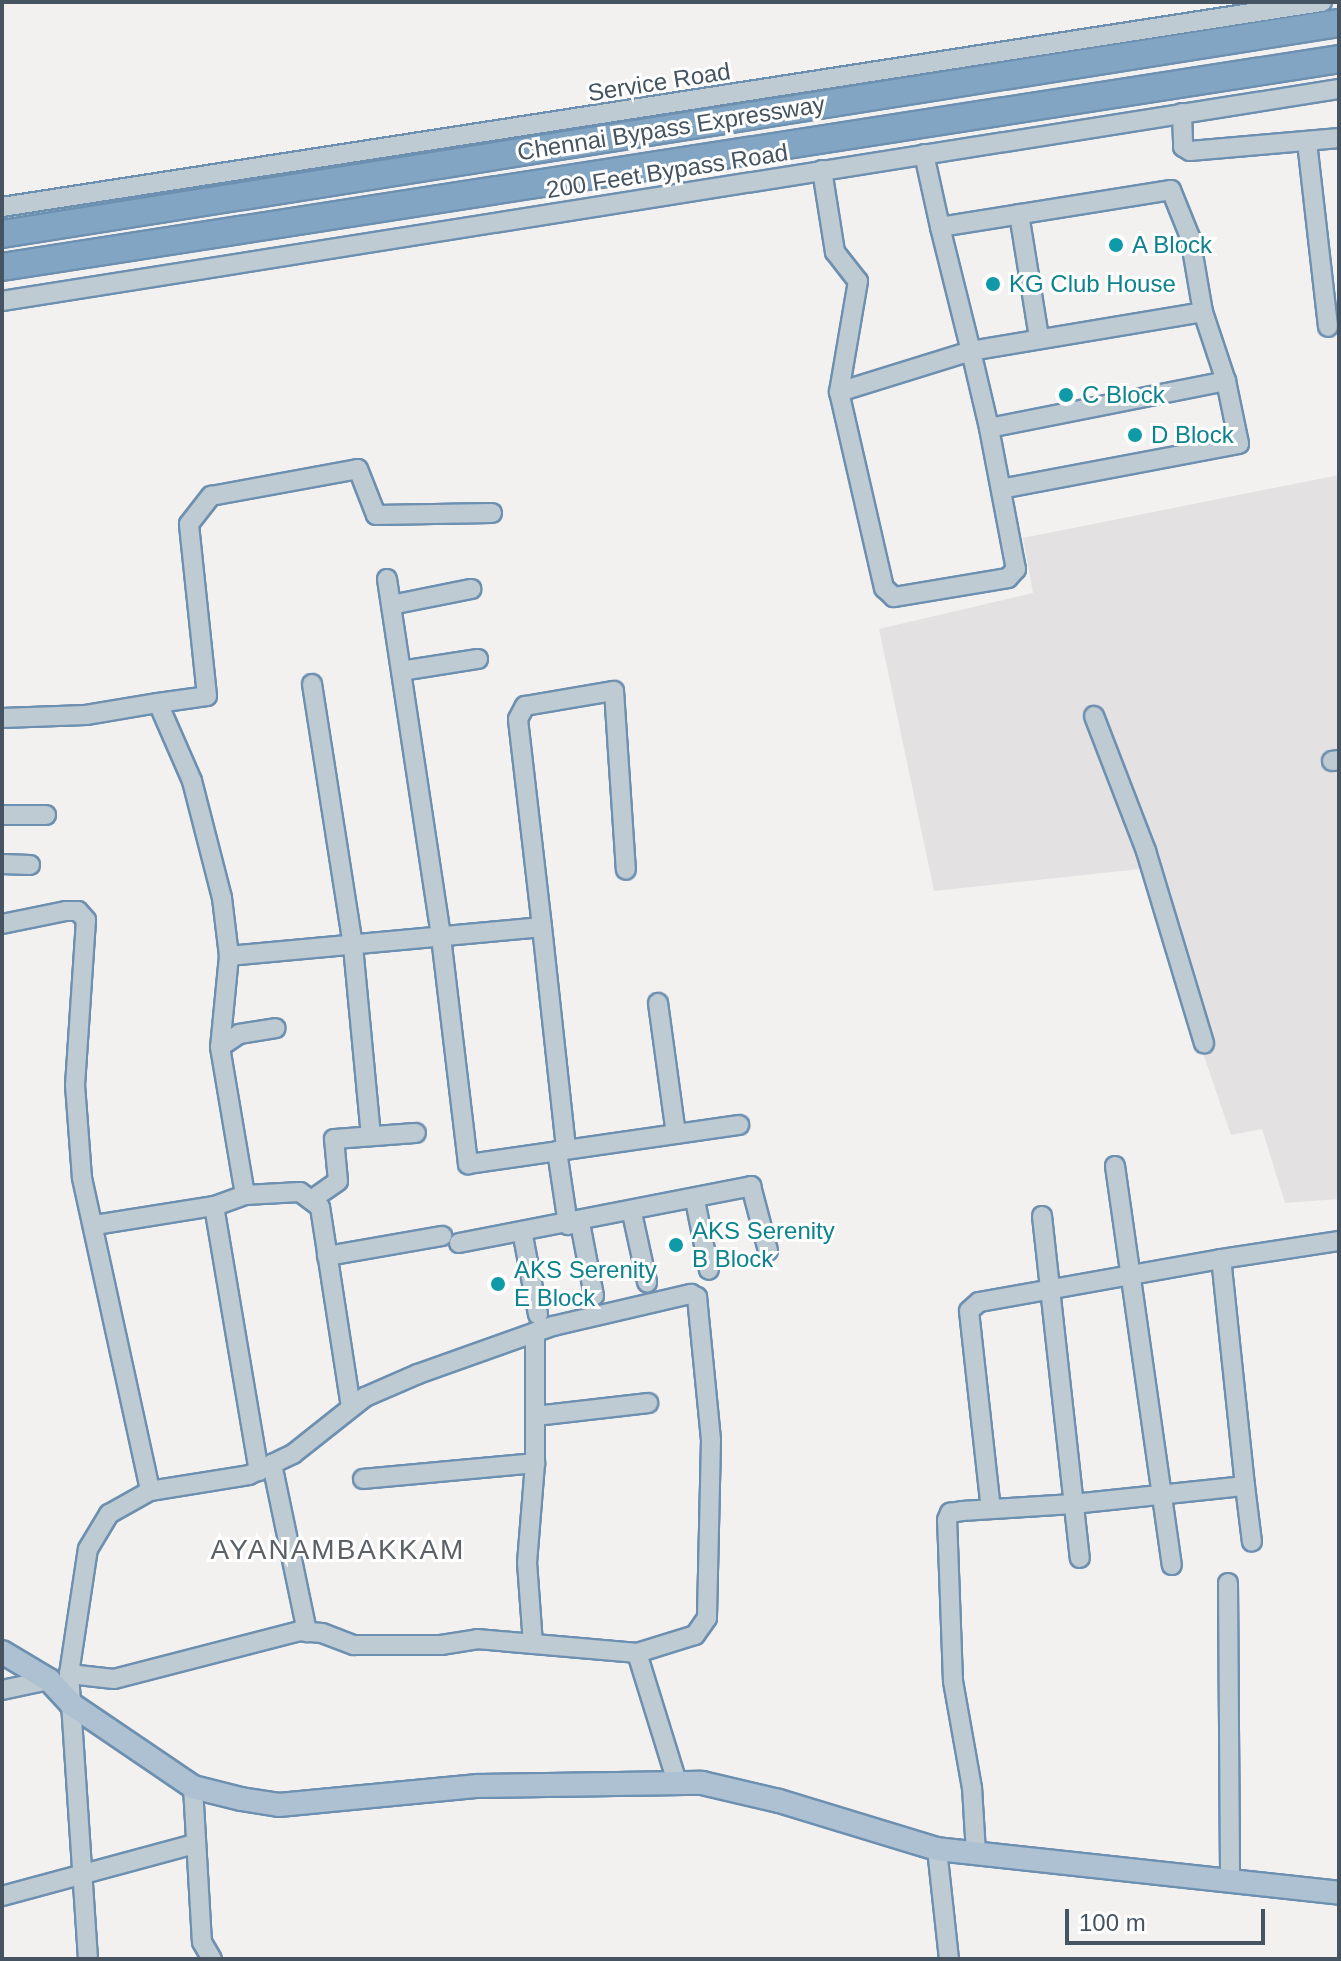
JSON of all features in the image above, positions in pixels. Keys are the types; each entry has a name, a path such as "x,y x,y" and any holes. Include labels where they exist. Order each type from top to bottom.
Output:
{"highway":[{"name":"Chennai Bypass Expressway","path":"2,234 1339,23"},
{"name":"Chennai Bypass Expressway","path":"2,267 1339,59"}],"main road":[{"path":"2,1652 59,1677 71,1704 193,1787 279,1805 478,1786 677,1782 779,1801 937,1849 1339,1893"}],"street":[{"name":"Service Road","path":"2,207 1322,2"},
{"name":"200 Feet Bypass Road","path":"2,301 1339,89"},
{"path":"1182,113 1183,147 1190,151 1339,138"},
{"path":"1307,142 1328,327"},
{"path":"822,170 835,252 858,281 839,392 884,588 894,597 1013,576 989,428 924,154"},
{"path":"940,227 1171,190 1190,237 1203,312 1226,381 1239,444 1001,489"},
{"path":"1019,214 1039,338"},
{"path":"839,392 971,351 1203,312"},
{"path":"989,428 1226,381"},
{"path":"2,718 86,715 207,696 189,524 211,496 358,469 376,515 492,513"},
{"path":"387,579 441,937 468,1164 739,1125"},
{"path":"391,605 471,589"},
{"path":"401,671 478,659"},
{"path":"312,684 353,946 371,1135"},
{"path":"594,1296 574,1224 562,1150 542,927 518,719 525,706 614,691 626,870"},
{"path":"158,703 192,781 222,898 229,956 220,1047 245,1195"},
{"path":"1094,716 1146,851 1204,1043"},
{"path":"2,815 46,815"},
{"path":"2,864 30,865"},
{"path":"2,924 66,911 78,911 86,920 75,1085 82,1178 95,1225 150,1491"},
{"path":"229,956 542,927"},
{"path":"658,1003 676,1134"},
{"path":"220,1047 239,1034 276,1028"},
{"path":"314,1198 338,1181 334,1139 416,1133"},
{"path":"1115,1166 1165,1494 1172,1565"},
{"path":"327,1256 574,1224 751,1186 768,1251"},
{"path":"95,1225 214,1206 245,1195 300,1192 314,1198"},
{"path":"314,1198 327,1256 351,1407"},
{"path":"695,1200 709,1270"},
{"path":"214,1206 265,1468 307,1632"},
{"path":"632,1213 647,1282"},
{"path":"1042,1216 1048,1292 1080,1558"},
{"path":"522,1231 536,1323 535,1463 527,1563 533,1644"},
{"path":"991,1509 969,1311 979,1302 1339,1241"},
{"path":"1221,1259 1252,1542"},
{"path":"2,1690 59,1677 114,1679 307,1632 354,1645 441,1645 477,1639 637,1653 695,1635 707,1618 711,1440 697,1297 691,1294 536,1323 351,1407 293,1454 265,1468 150,1491 109,1514 88,1549 59,1677"},
{"path":"536,1416 648,1403"},
{"path":"363,1479 535,1463"},
{"path":"976,1853 972,1788 953,1681 947,1520 950,1513 1245,1486"},
{"path":"1228,1583 1230,1880"},
{"path":"637,1653 677,1782"},
{"path":"71,1704 88,1959"},
{"path":"193,1787 202,1942 212,1959"},
{"path":"2,1896 195,1844"},
{"path":"937,1849 949,1959"}],"shaded area":[{"path":"1339,475 1339,1199 1285,1203 1262,1129 1231,1135 1140,869 934,891 879,629 1033,593 1023,538"}],"place":[{"name":"A Block","path":"1116,245"},
{"name":"KG Club House","path":"993,284"},
{"name":"C Block","path":"1066,395"},
{"name":"D Block","path":"1135,435"},
{"name":"AKS Serenity B Block","path":"676,1245"},
{"name":"AKS Serenity E Block","path":"498,1284"}],"district":[{"name":"AYANAMBAKKAM","path":"338,1550"}]}
